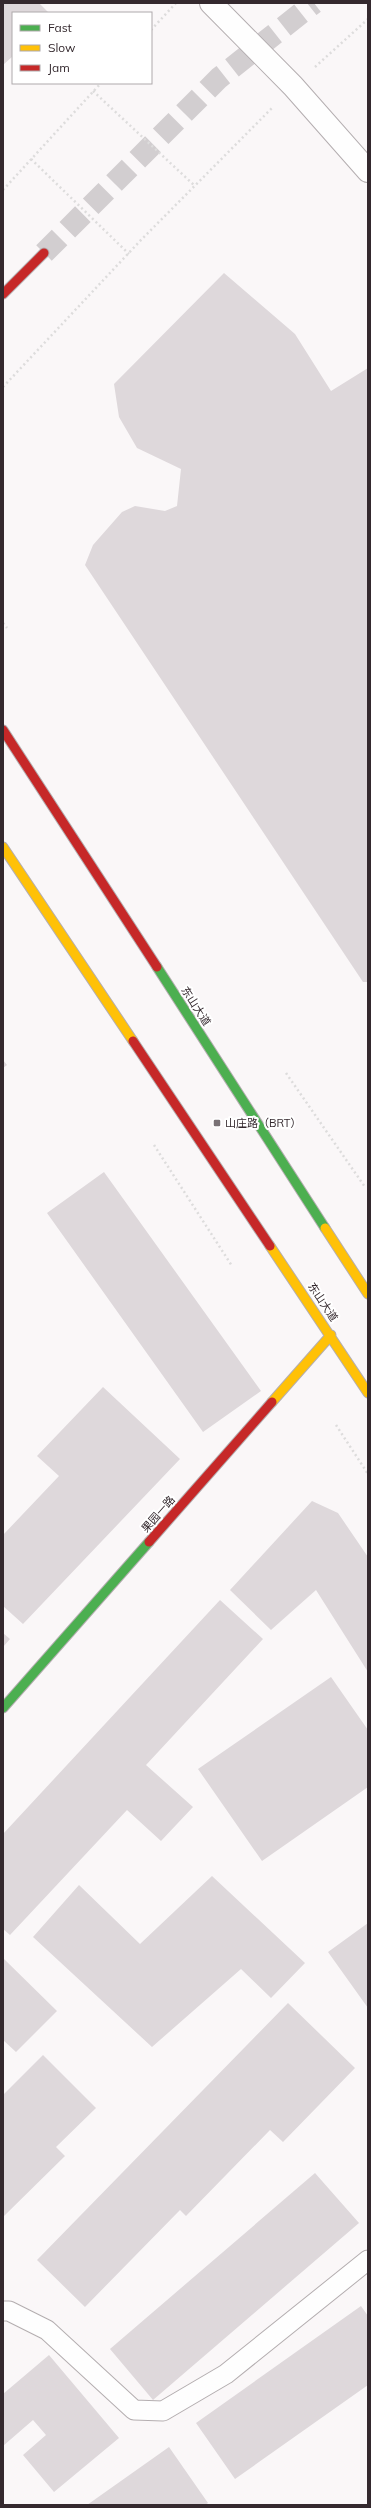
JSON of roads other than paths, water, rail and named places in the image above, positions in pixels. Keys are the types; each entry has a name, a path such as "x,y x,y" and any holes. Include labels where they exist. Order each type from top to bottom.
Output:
{"main road":[{"path":"3,294 44,253"},
{"name":"东山大道","path":"3,730 368,1294"},
{"name":"东山大道","path":"3,847 331,1335 368,1393"},
{"name":"果园一路","path":"3,1708 331,1335"}],"street":[{"path":"210,3 294,86 368,171"}],"lane":[{"path":"3,2311 9,2311 48,2330 134,2410 163,2411 226,2374 368,2260"}],"tunnel":[{"path":"44,253 219,78 314,3"}],"place":[{"name":"山庄路（BRT）","path":"217,1123"}]}
